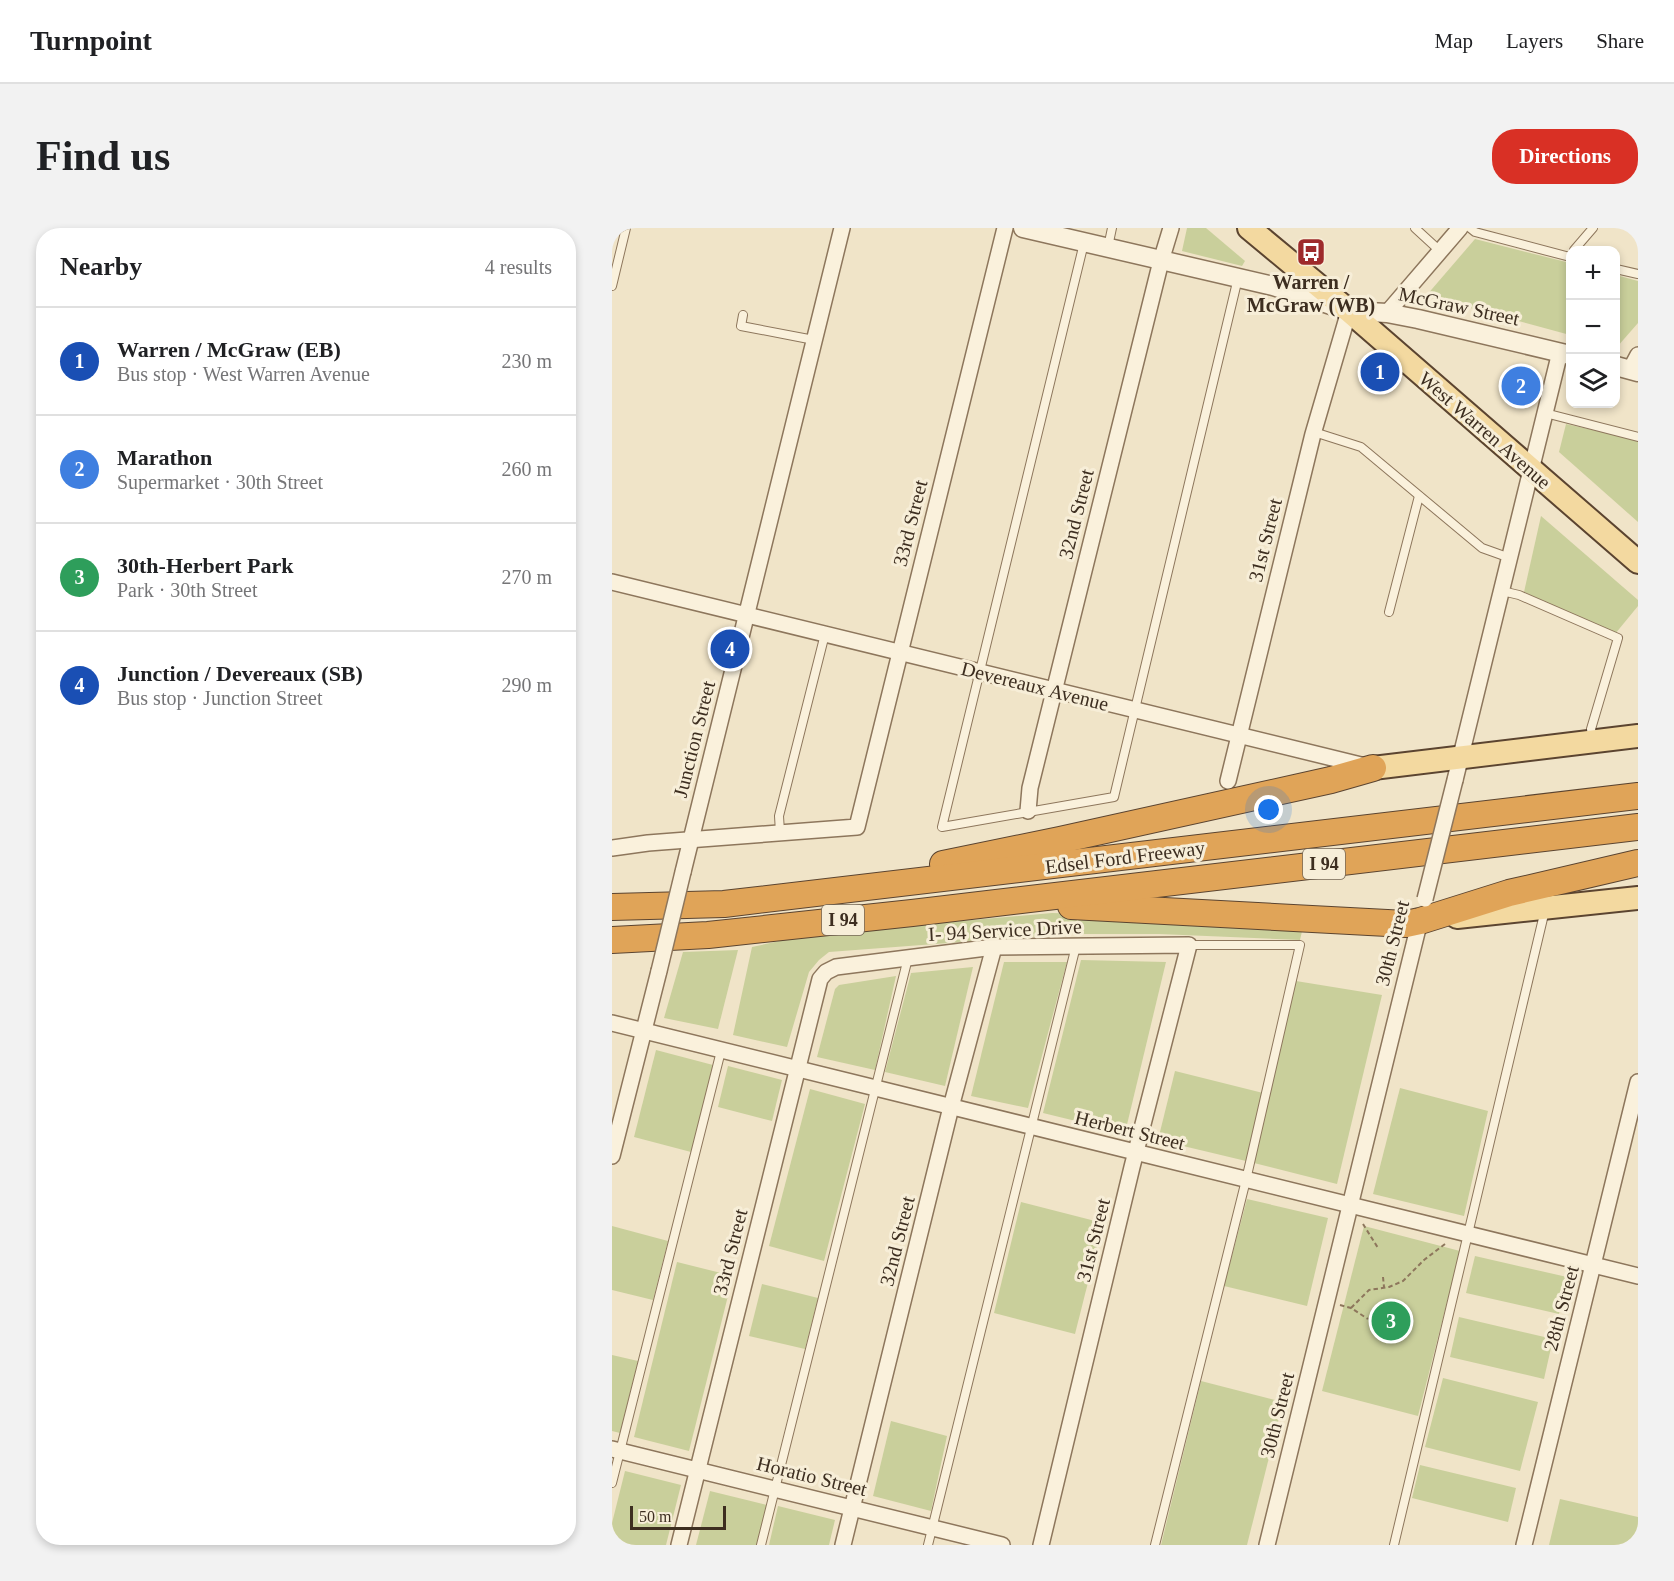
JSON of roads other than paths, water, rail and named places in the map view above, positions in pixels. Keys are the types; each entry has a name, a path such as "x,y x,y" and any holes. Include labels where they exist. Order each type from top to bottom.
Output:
{"highway":[{"path":"875,885 919,869 1071,838 1309,785 1373,768"},
{"name":"Edsel Ford Freeway","path":"612,907 724,903 1638,796"},
{"name":"Edsel Ford Freeway","path":"612,940 708,935 1638,827"},
{"path":"1009,901 1406,924 1422,910 1638,864"}],"main road":[{"name":"West Warren Avenue","path":"1260,232 1531,471 1638,562"},
{"name":"Devereaux Avenue","path":"1373,768 1638,736"},
{"path":"1422,910 1546,907 1638,898"}],"street":[{"name":"Junction Street","path":"612,1156 842,228"},
{"name":"33rd Street","path":"780,832 857,828 1005,228"},
{"name":"McGraw Street","path":"1023,228 1273,286 1348,311 1387,313 1424,320 1565,353"},
{"name":"32nd Street","path":"1028,811 1030,788 1054,690 1171,228"},
{"path":"1387,313 1460,228"},
{"name":"31st Street","path":"1228,781 1314,432 1348,311"},
{"name":"30th Street","path":"1267,1545 1545,413 1565,353"},
{"name":"Devereaux Avenue","path":"612,582 1373,768"},
{"path":"612,848 780,832"},
{"name":"31st Street","path":"1041,1545 1135,1152 1189,945"},
{"name":"I- 94 Service Drive","path":"826,972 836,968 994,947 1189,945"},
{"name":"32nd Street","path":"843,1545 951,1107 994,947"},
{"name":"33rd Street","path":"679,1545 820,979 826,972"},
{"name":"Herbert Street","path":"612,1023 1638,1276"},
{"name":"28th Street","path":"1524,1545 1638,1082"},
{"name":"Horatio Street","path":"616,1450 1002,1545"}],"lane":[{"path":"612,286 626,228"},
{"path":"1107,248 1113,228"},
{"path":"1415,228 1440,251"},
{"path":"1470,228 1475,232 1566,253"},
{"path":"1578,246 1593,228"},
{"path":"1084,243 942,827 1114,797 1238,278"},
{"path":"1620,269 1638,274"},
{"path":"743,315 741,326 814,340"},
{"path":"1545,413 1638,437"},
{"path":"1314,432 1361,447 1482,548 1510,558"},
{"path":"1389,612 1419,496"},
{"path":"1502,591 1519,595 1618,638 1591,729 1593,742"},
{"path":"780,832 779,816 825,634"},
{"path":"1394,1545 1546,907"},
{"path":"1155,1545 1246,1180 1300,945 1189,945"},
{"path":"928,1545 1076,946"},
{"path":"761,1545 908,958"},
{"path":"612,1482 616,1450 721,1051"}],"place":[{"name":"Warren / McGraw (WB)","path":"1311,252"},
{"name":"Warren / McGraw (EB)","path":"1380,372"},
{"name":"Marathon","path":"1521,386"},
{"name":"Junction / Devereaux (SB)","path":"730,649"},
{"name":"30th-Herbert Park","path":"1391,1321"}]}
